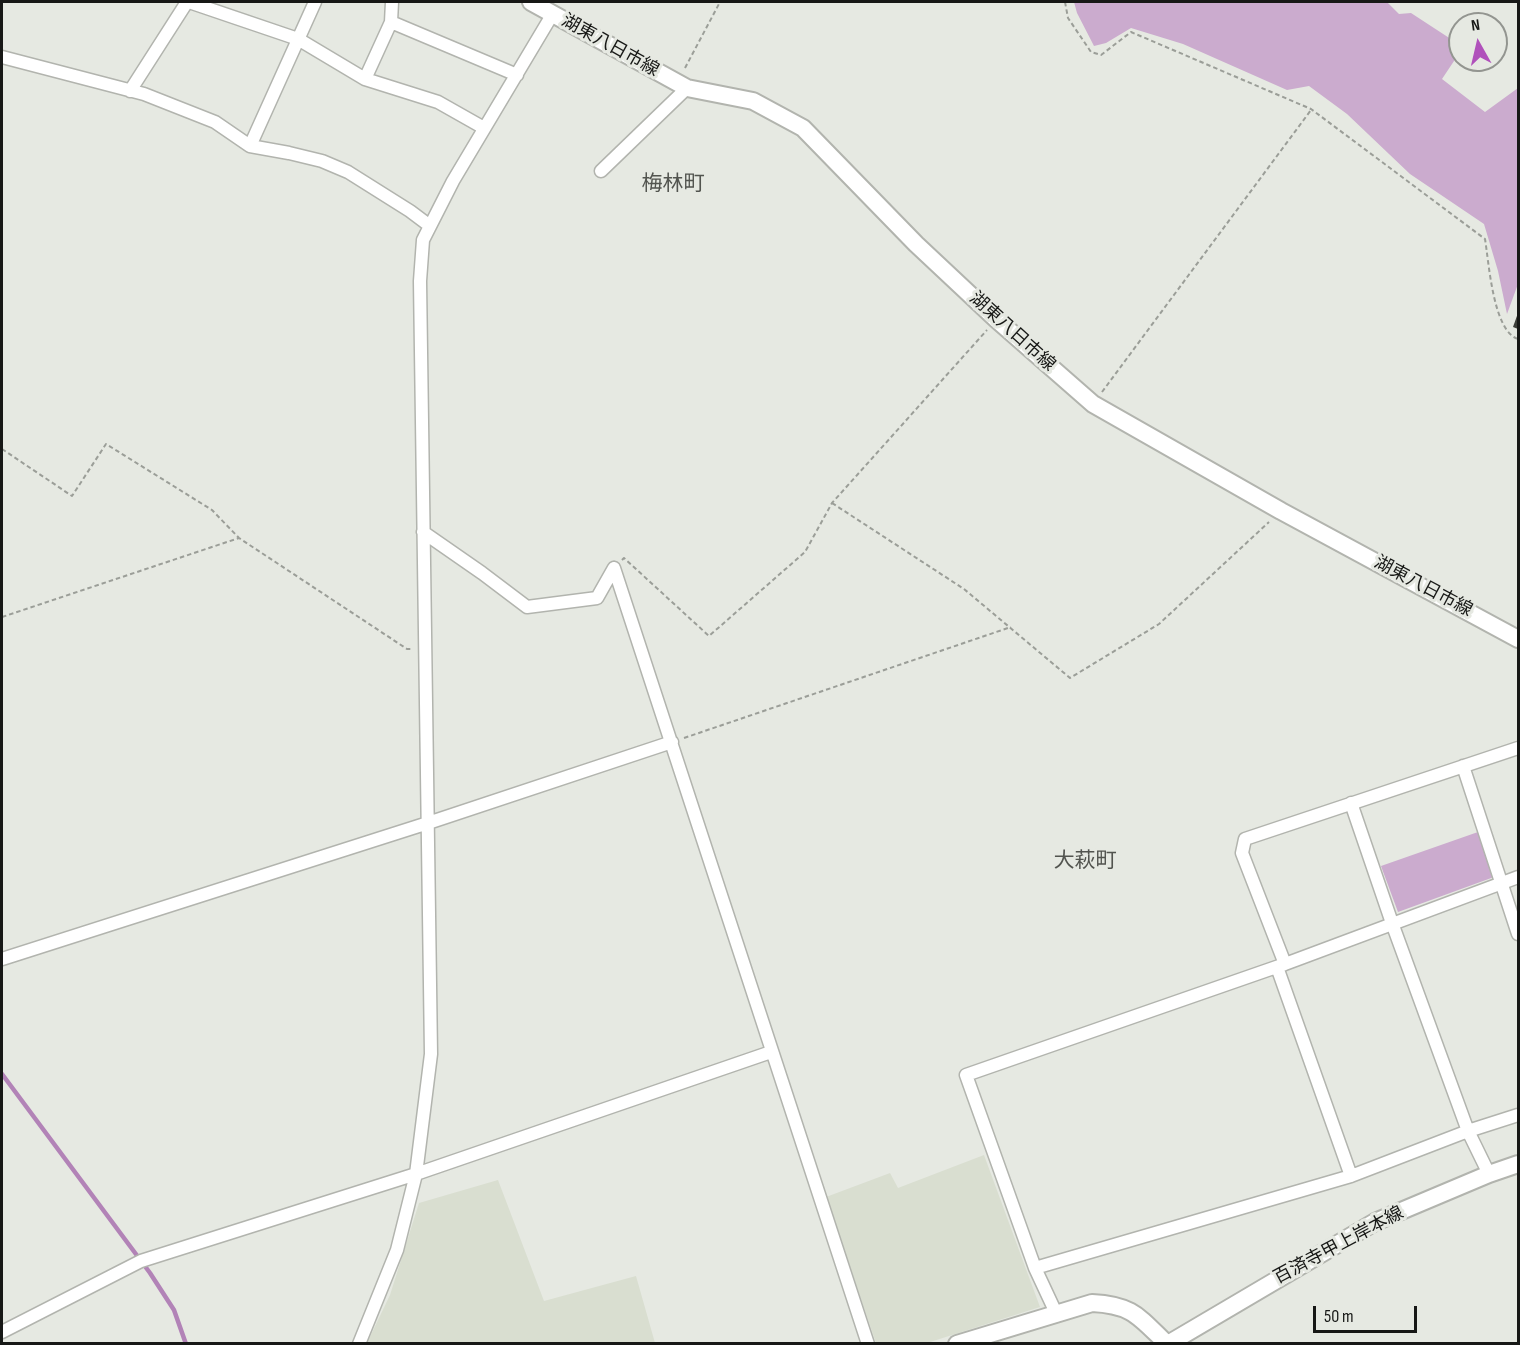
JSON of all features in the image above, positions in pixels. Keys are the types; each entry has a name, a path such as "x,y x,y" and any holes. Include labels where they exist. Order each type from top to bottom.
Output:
{"main road":[{"name":"湖東八日市線","path":"531,2 682,86 753,101 803,128 916,244 996,319 1093,404 1281,512 1518,639"},
{"name":"百済寺甲上岸本線","path":"957,1344 1092,1303 1113,1304 1133,1311 1167,1344 1375,1222 1518,1164"}],"street":[{"path":"130,91 188,2 298,39 365,79 438,102 484,128"},
{"path":"250,146 315,2"},
{"path":"365,79 391,22 392,2"},
{"path":"359,1344 397,1251 416,1174 431,1054 420,281 423,240 453,181 552,15"},
{"path":"391,22 516,75"},
{"path":"2,57 144,94 215,122 250,146 300,156 348,172 430,226"},
{"path":"601,171 682,86"},
{"path":"423,532 526,607 597,598 614,568"},
{"path":"614,568 868,1344"},
{"path":"2,959 428,823 672,742"},
{"path":"1351,1176 1242,853 1245,839 1518,748"},
{"path":"1463,766 1518,934"},
{"path":"1351,803 1468,1131 1489,1174"},
{"path":"1056,1313 1035,1268 966,1076 1281,965 1518,877"},
{"path":"2,1332 141,1262 416,1174 771,1052"},
{"path":"1035,1268 1351,1176 1468,1131 1518,1115"}],"path":[{"path":"682,86 720,2"},
{"path":"1065,2 1068,18 1091,52 1101,55 1131,32 1311,109 1485,239 1498,317 1514,338 1518,339"},
{"path":"1093,404 1311,109"},
{"path":"614,568 624,558 709,636 805,552 832,502 996,319"},
{"path":"2,449 72,496 106,444 212,510 239,538 407,649 424,648"},
{"path":"832,502 964,589 1070,678 1159,624 1281,512"},
{"path":"2,616 239,538"},
{"path":"672,742 1011,627"}],"shaded area":[{"path":"1074,2 1387,2 1399,14 1411,13 1448,37 1448,70 1442,79 1485,112 1518,88 1518,284 1507,314 1498,271 1484,224 1410,174 1347,114 1309,86 1287,90 1183,44 1131,28 1106,43 1094,46 1077,13"},
{"path":"1478,832 1494,877 1398,912 1381,866"},
{"path":"984,1155 1040,1307 927,1343 876,1343 826,1197 890,1173 898,1188"},
{"path":"498,1180 544,1301 636,1276 655,1343 367,1343 390,1295 419,1203"}],"building":[{"path":"1518,313 1518,329 1513,327"}],"waterway":[{"path":"2,1074 150,1273 174,1310 186,1344"}],"district":[{"name":"梅林町","path":"673,185"},
{"name":"大萩町","path":"1085,862"}]}
